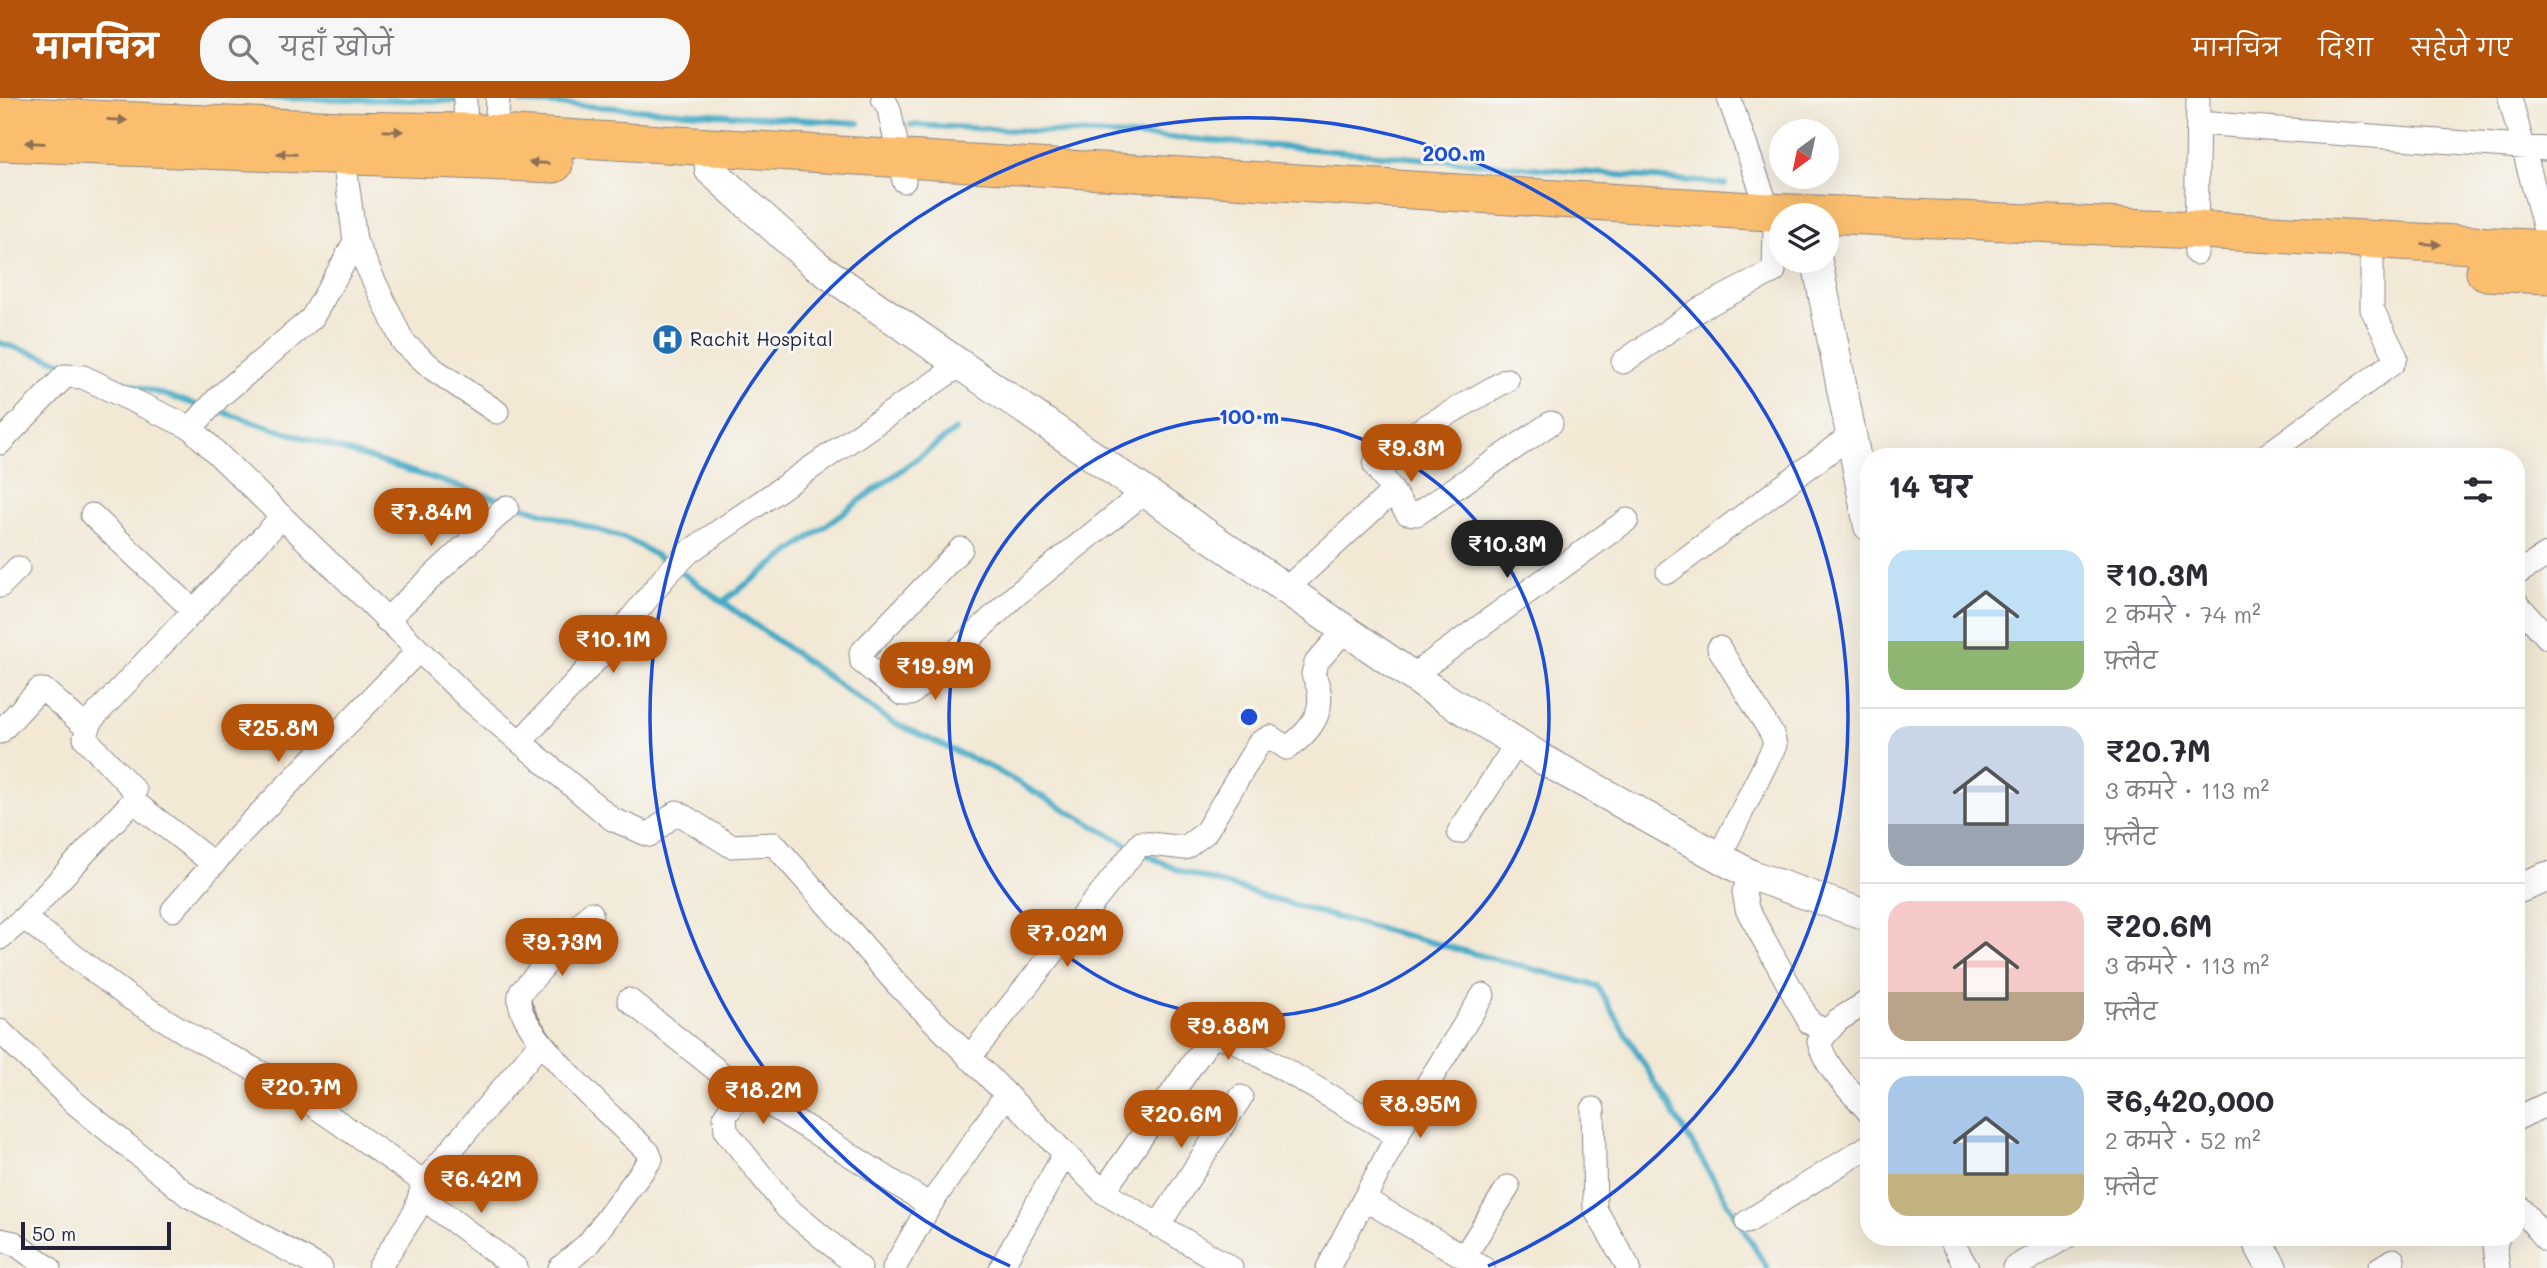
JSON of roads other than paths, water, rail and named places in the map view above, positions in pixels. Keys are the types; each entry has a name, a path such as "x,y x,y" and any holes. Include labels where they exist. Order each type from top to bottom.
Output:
{"main road":[{"path":"0,115 342,143"},
{"path":"0,142 342,143 477,137 710,160 1769,221"},
{"path":"1839,224 2197,242 2371,254 2547,275"},
{"path":"2371,254 2547,249"}],"street":[{"path":"477,137 498,98"},
{"path":"883,98 902,171"},
{"path":"1729,98 1785,203"},
{"path":"2197,242 2198,98"},
{"path":"2510,98 2547,237"},
{"path":"2198,123 2547,149"},
{"path":"342,143 355,241 403,342 433,369 497,412"},
{"path":"710,160 817,266 1412,676 1517,743 1751,875 1860,913"},
{"path":"191,428 219,397 312,318 355,241"},
{"path":"2276,448 2393,363 2396,358 2372,309 2371,254"},
{"path":"1623,362 1700,309 1770,273"},
{"path":"1819,273 1860,483"},
{"path":"520,743 609,646 667,574 689,552 960,365"},
{"path":"0,443 54,385 65,376 71,375 83,377 191,428 418,651 520,743 612,819 649,835 677,812 731,846 774,844 897,984 1103,1192 1231,1268"},
{"path":"1507,380 1378,454 1375,465 1391,494 1407,513 1417,514 1551,424"},
{"path":"1668,572 1850,436"},
{"path":"961,549 860,653 862,662 902,694 911,694 1016,596 1145,492"},
{"path":"1286,589 1391,494"},
{"path":"386,620 507,507"},
{"path":"92,515 194,611"},
{"path":"0,938 24,918 133,802 135,791 85,738 87,728 281,518"},
{"path":"1412,676 1627,520"},
{"path":"2525,568 2547,555"},
{"path":"0,586 18,568"},
{"path":"2525,613 2547,637"},
{"path":"969,1058 1141,843 1185,848 1205,833 1259,743 1270,737 1287,748 1300,739 1320,709 1322,691 1313,674 1316,663 1345,629"},
{"path":"1719,648 1772,734 1775,745 1719,857"},
{"path":"173,910 418,651"},
{"path":"0,732 39,690 44,690 87,728"},
{"path":"1459,832 1517,743"},
{"path":"133,802 214,864"},
{"path":"1751,875 1744,892 1747,909 1810,1023 1826,1031"},
{"path":"2525,886 2547,877"},
{"path":"559,1268 588,1244 651,1159 648,1152 540,1045 518,998 591,913"},
{"path":"24,918 127,996 191,1036 286,1086 421,1189 516,1268"},
{"path":"1328,1268 1398,1136 1482,995"},
{"path":"629,1000 745,1088 930,1205"},
{"path":"1860,1006 1826,1031 1819,1042 1822,1055 1860,1101"},
{"path":"0,1031 75,1103 189,1196 321,1268"},
{"path":"1103,1192 1199,1054 1214,1038 1230,1038 1398,1136"},
{"path":"379,1268 415,1212 421,1189 540,1045"},
{"path":"745,1088 725,1116 726,1131 787,1208 860,1268"},
{"path":"894,1268 930,1205 1006,1095"},
{"path":"1158,1226 1241,1097"},
{"path":"2525,1115 2547,1104"},
{"path":"1593,1109 1595,1209 1629,1268"},
{"path":"1747,1222 1860,1152"},
{"path":"1001,1268 1064,1155"},
{"path":"1364,1199 1473,1262 1508,1187"},
{"path":"2525,1213 2547,1240"},
{"path":"2,1244 49,1268"},
{"path":"1954,1246 1967,1268"},
{"path":"2014,1268 2051,1246"},
{"path":"2260,1246 2272,1268"},
{"path":"2495,1246 2498,1268"}],"waterway":[{"path":"266,98 458,101"},
{"path":"521,102 859,123"},
{"path":"911,125 1192,139 1725,184"},
{"path":"0,343 78,367"},
{"path":"105,376 197,405"},
{"path":"222,412 630,540 670,564"},
{"path":"722,602 956,430"},
{"path":"678,570 890,721 996,770 1131,847"},
{"path":"1140,852 1180,871 1335,917 1597,986 1767,1268"}],"place":[{"name":"Rachit Hospital","path":"667,339"}]}
